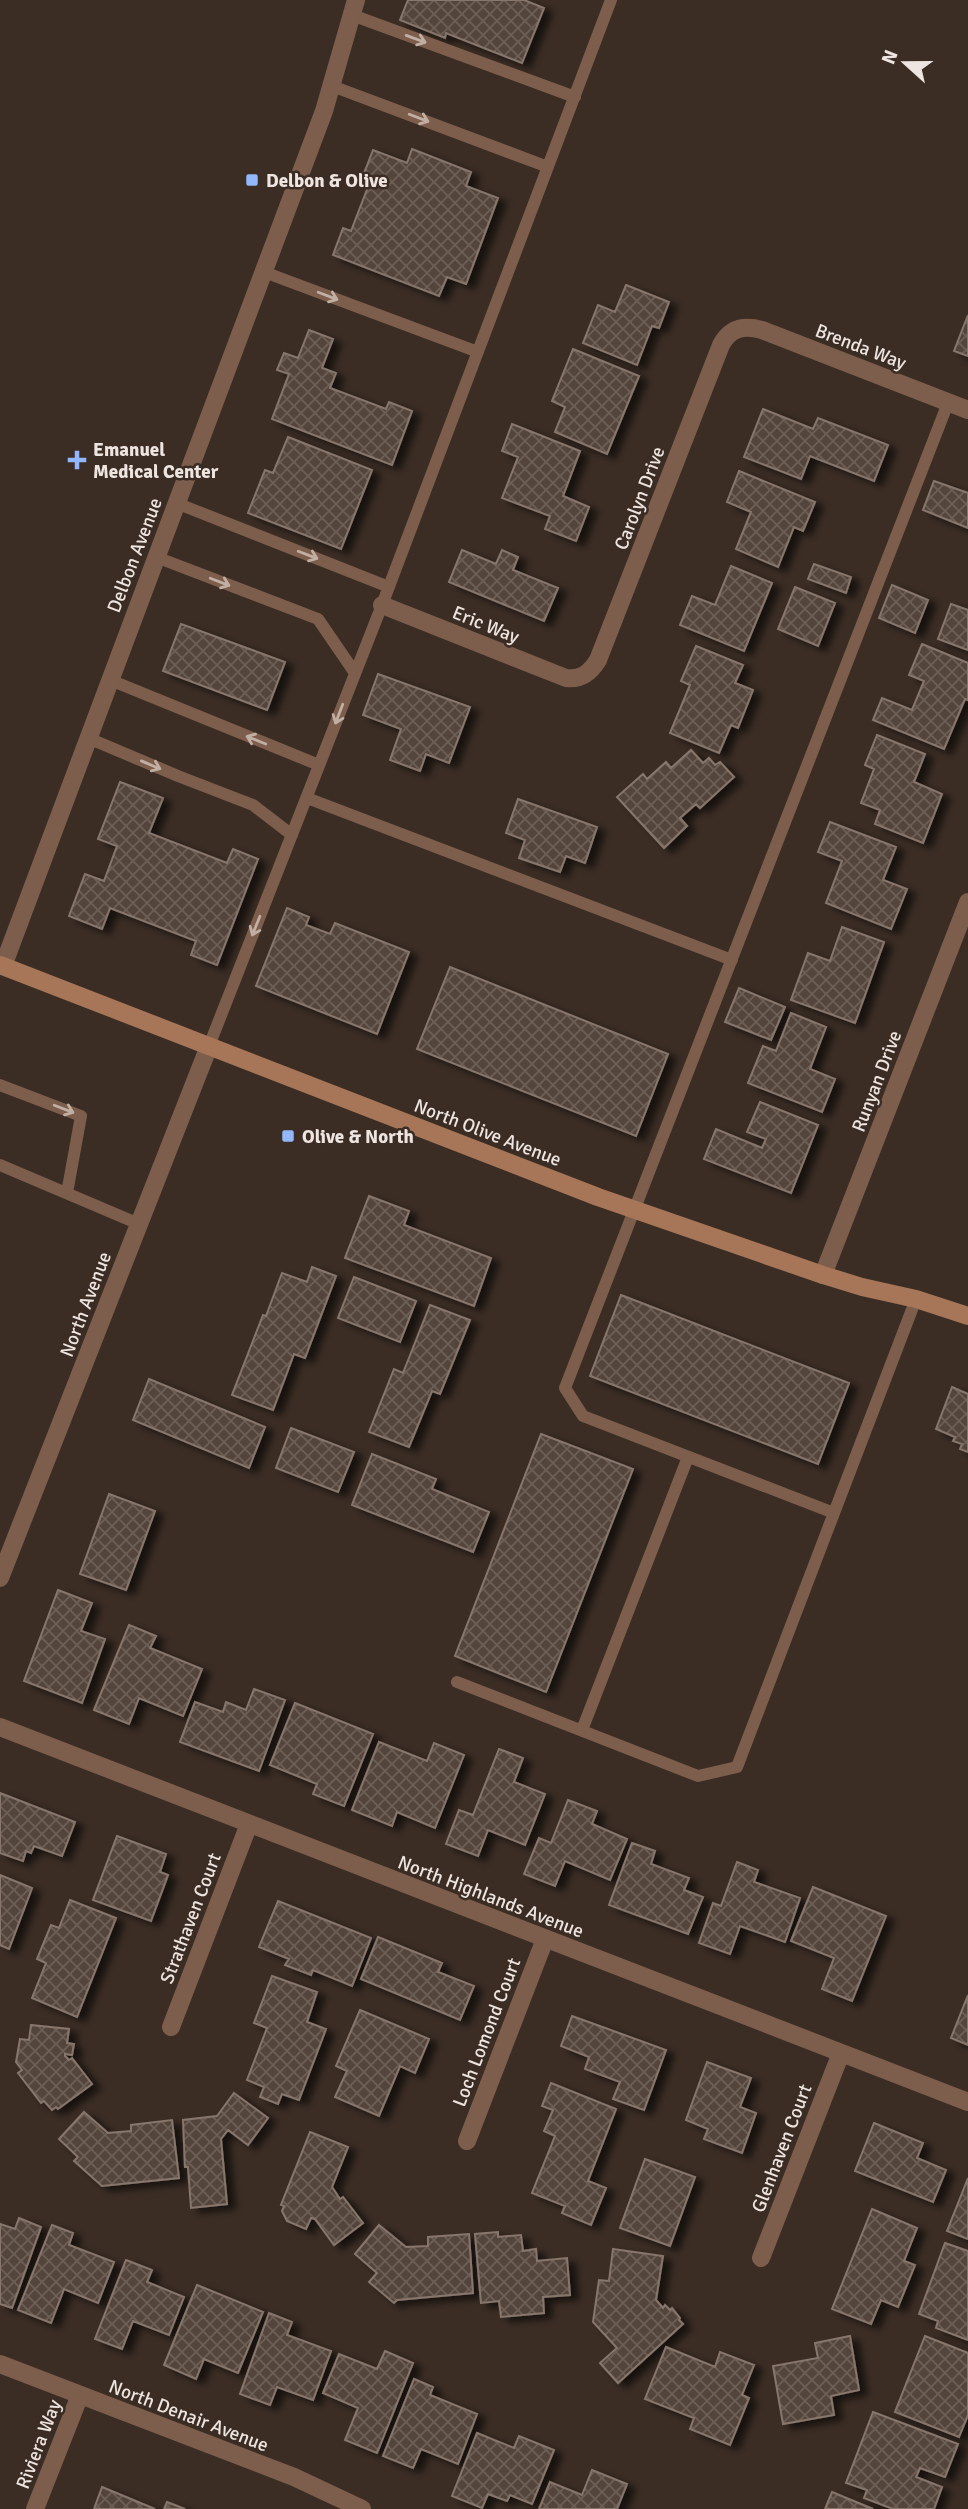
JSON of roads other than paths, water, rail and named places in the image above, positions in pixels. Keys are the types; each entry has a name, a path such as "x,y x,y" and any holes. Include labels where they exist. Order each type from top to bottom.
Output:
{"street":[{"name":"Delbon Avenue","path":"1,965 264,272 332,86 354,8"},
{"name":"Brenda Way","path":"738,328 762,330 968,410"},
{"name":"Carolyn Drive","path":"576,679 593,670 598,660 721,345 730,332 738,328"},
{"name":"Eric Way","path":"382,605 566,678 576,679"},
{"name":"Runyan Drive","path":"823,1275 968,902"},
{"name":"North Olive Avenue","path":"1,965 635,1210 823,1275 916,1299 968,1316"},
{"name":"North Avenue","path":"1,1574 209,1046"},
{"name":"North Highlands Avenue","path":"0,1727 968,2102"},
{"name":"Strathaven Court","path":"171,2028 248,1824"},
{"name":"Loch Lomond Court","path":"467,2141 545,1939"},
{"name":"Glenhaven Court","path":"761,2258 841,2053"},
{"name":"North Denair Avenue","path":"0,2364 294,2477 362,2509"},
{"name":"Riviera Way","path":"35,2509 80,2395"}],"lane":[{"path":"209,1046 389,587 611,0"},
{"path":"354,8 575,97"},
{"path":"332,86 548,167"},
{"path":"264,272 478,352"},
{"path":"834,1513 583,1416 565,1388 948,403"},
{"path":"176,503 389,587"},
{"path":"156,557 318,619 355,673"},
{"path":"110,680 319,765"},
{"path":"88,738 253,804 292,835"},
{"path":"307,798 732,960"},
{"path":"0,1085 81,1116 67,1193"},
{"path":"0,1165 139,1224"},
{"path":"457,1682 698,1776 737,1767 916,1299"},
{"path":"582,1730 688,1457"}],"place":[{"name":"Delbon & Olive","path":"252,180"},
{"name":"Emanuel Medical Center","path":"77,460"},
{"name":"Olive & North","path":"288,1136"}]}
